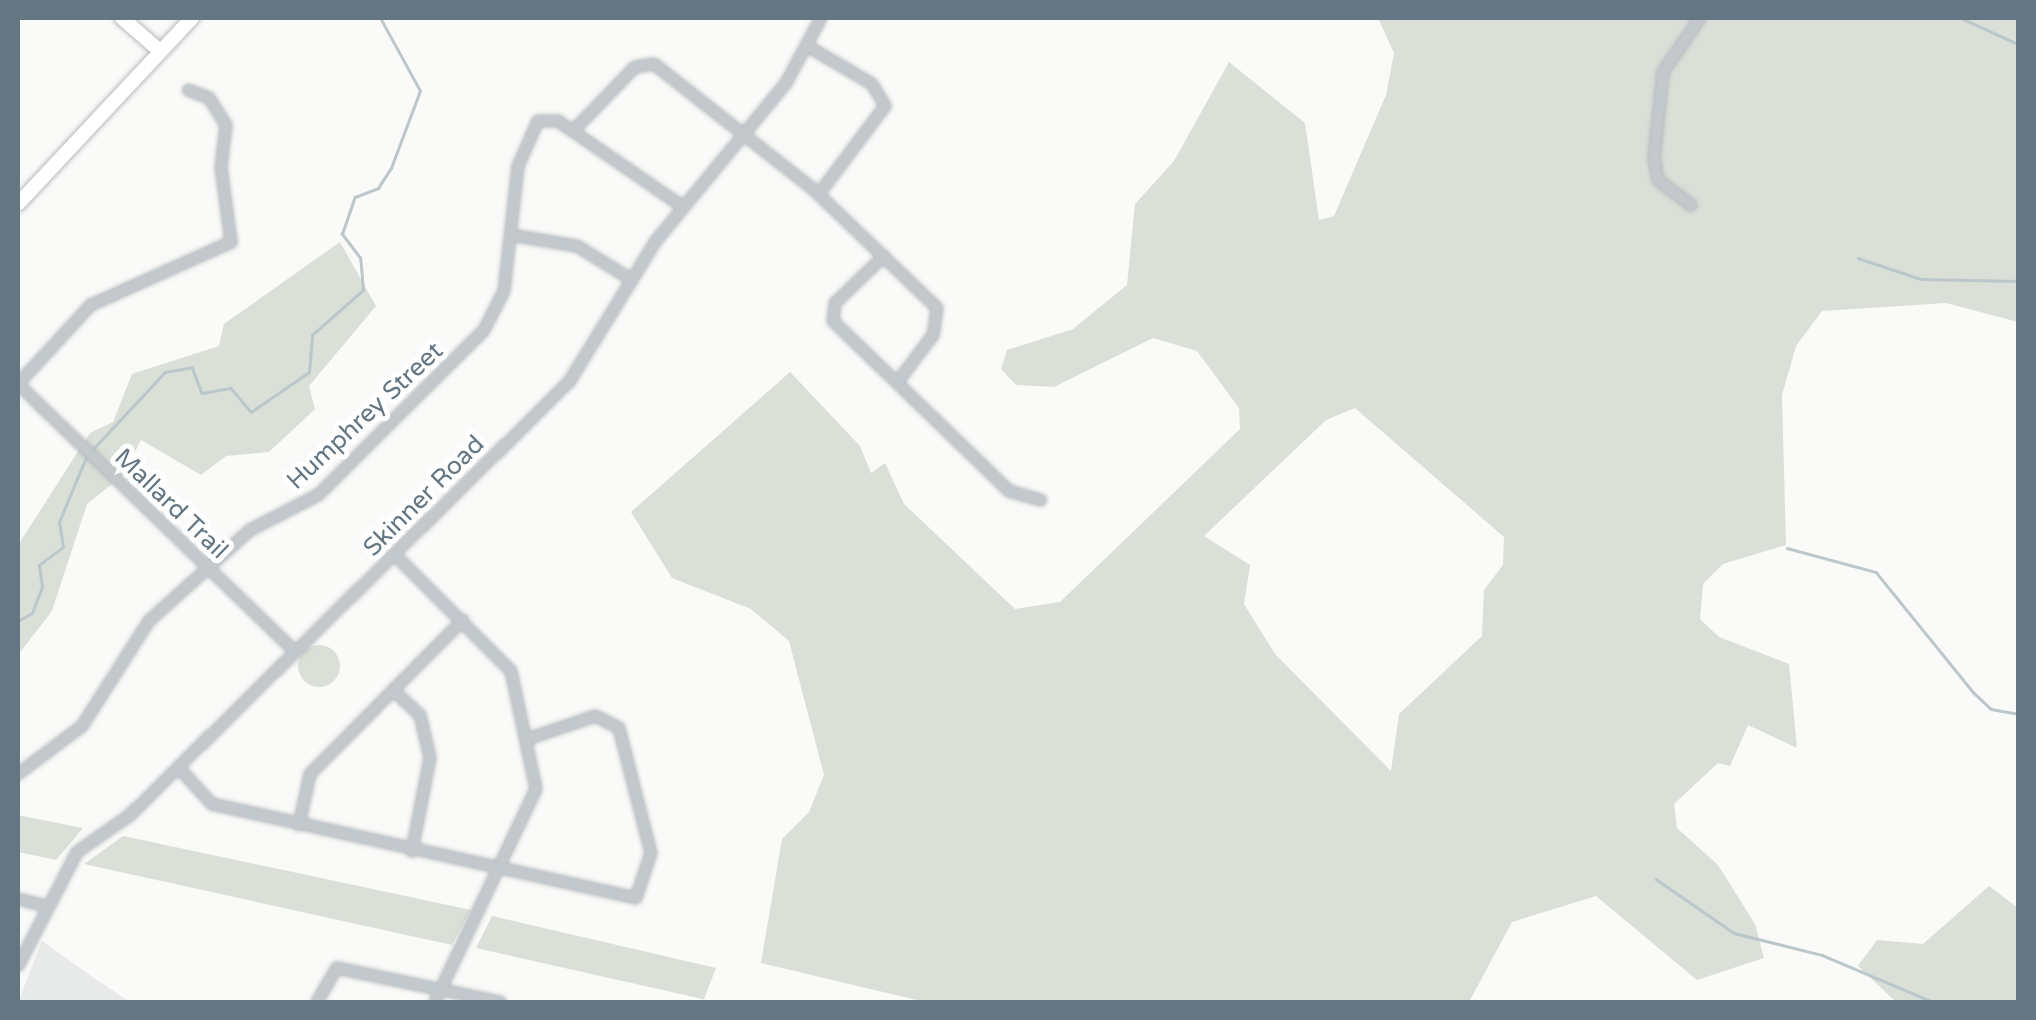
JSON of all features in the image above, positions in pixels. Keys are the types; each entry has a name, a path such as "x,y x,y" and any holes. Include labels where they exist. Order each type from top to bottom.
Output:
{"main road":[{"path":"122,18 160,51"},
{"path":"18,204 192,18"}],"street":[{"name":"Skinner Road","path":"18,966 42,905 77,852 179,768 569,382 680,206 809,47 820,18"},
{"path":"1690,206 1658,180 1654,158 1662,72 1700,18"},
{"path":"809,47 872,84 885,106 819,194"},
{"path":"572,132 648,63 738,138 819,194 939,314 900,380"},
{"path":"18,384 91,306 231,242 220,167 226,125 209,98 188,90"},
{"path":"632,280 577,246 512,234 528,134 548,118 680,206"},
{"name":"Humphrey Street","path":"18,774 82,726 149,621 249,530 318,495 484,330 504,291 512,234"},
{"path":"884,256 831,314 1009,492 1041,500"},
{"name":"Mallard Trail","path":"18,384 296,652"},
{"path":"394,554 510,670 536,788 501,872 435,1002"},
{"path":"299,825 310,774 463,620"},
{"path":"393,690 420,715 430,758 412,851"},
{"path":"179,768 212,804 628,898 650,876 646,827 612,720 594,716 528,739"},
{"path":"18,900 42,905"},
{"path":"317,1002 337,968 500,1002"}],"shaded area":[{"path":"1378,18 2018,18 2018,322 1946,303 1822,311 1796,346 1782,395 1786,545 1723,564 1703,584 1700,619 1719,637 1789,664 1797,748 1748,725 1730,766 1718,763 1674,804 1677,828 1718,865 1755,924 1764,958 1697,980 1596,896 1512,922 1469,1002 925,1002 761,963 782,839 809,812 824,775 789,641 751,609 672,578 631,512 790,372 860,446 871,473 885,463 904,504 1015,609 1060,602 1240,429 1239,408 1197,351 1153,338 1054,387 1016,385 1001,369 1007,350 1073,329 1127,285 1135,204 1174,161 1229,62 1305,123 1319,220 1334,216 1386,95 1394,53","holes":["1355,408 1504,537 1503,565 1484,590 1482,636 1399,714 1391,771 1275,654 1244,604 1250,565 1204,536 1326,420"]},
{"path":"340,242 376,306 309,386 315,409 269,452 226,456 201,475 141,440 122,476 87,504 52,611 18,655 18,545 90,433 113,422 132,374 219,346 224,324"},
{"path":"319,645 334,651 340,666 334,681 319,687 304,681 298,666 304,651"},
{"path":"18,815 83,828 56,860 18,852"},
{"path":"123,836 471,910 452,945 84,864"},
{"path":"1989,886 2018,908 2018,1002 1896,1002 1858,966 1877,940 1923,944"},
{"path":"492,916 716,968 704,999 716,1002 476,948"},
{"path":"42,941 94,978 130,1002 18,1002"}],"waterway":[{"path":"93,449 165,372 192,367 202,393 231,388 251,412 309,372 312,335 363,290 360,258 342,234 355,197 378,188 391,168 420,91 380,18"},
{"path":"1961,18 2018,44"},
{"path":"1858,258 1921,279 2018,281"},
{"path":"18,621 32,613 42,587 39,565 63,547 59,522 87,455"},
{"path":"1787,548 1876,572 1974,693 1991,709 2018,714"},
{"path":"1656,879 1734,933 1822,955 1933,1002"}]}
